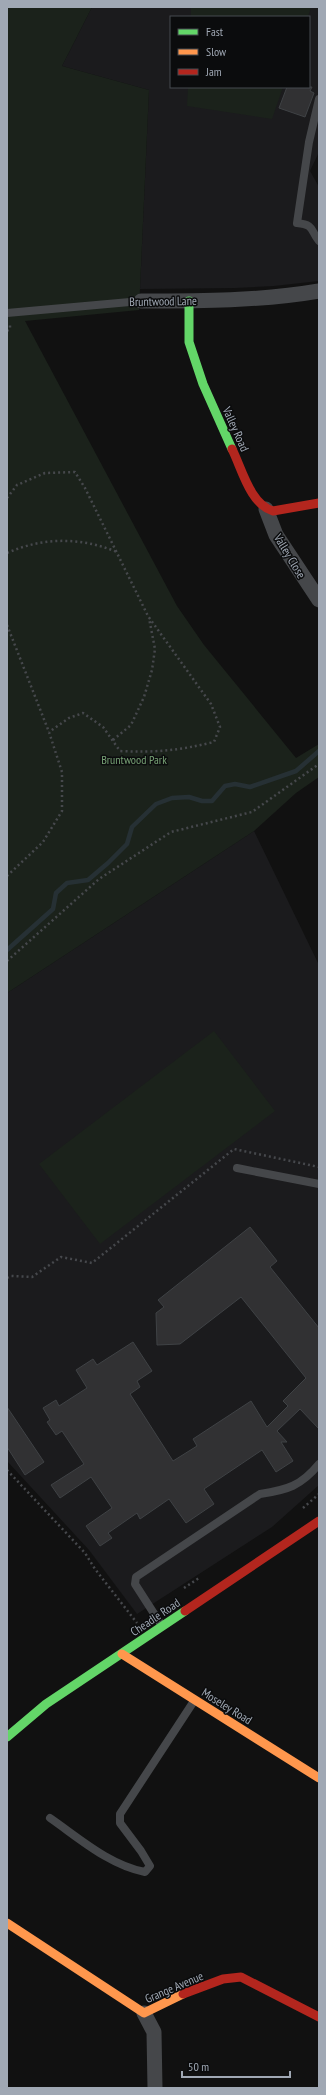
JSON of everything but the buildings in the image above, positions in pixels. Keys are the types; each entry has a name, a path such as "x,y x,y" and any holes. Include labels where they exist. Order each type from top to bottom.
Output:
{"street":[{"name":"Bruntwood Lane","path":"141,301 188,301 296,295 319,291"},
{"name":"Valley Road","path":"188,301 188,329 193,357 237,461 254,496 266,509"},
{"path":"266,509 273,511 319,503"},
{"name":"Valley Close","path":"266,509 276,535 319,600"},
{"name":"Cheadle Road","path":"7,1737 46,1704 162,1626 318,1526"},
{"name":"Moseley Road","path":"122,1654 319,1778"},
{"name":"Grange Avenue","path":"7,1923 144,2013 185,1993 223,1979 241,1977 319,2017"},
{"path":"144,2013 154,2032 155,2088"}],"lane":[{"path":"319,99 309,142 297,223 307,224 314,230 319,241"},
{"name":"Bruntwood Lane","path":"7,313 141,301"},
{"path":"237,1168 319,1184"},
{"path":"162,1626 134,1584 136,1577 260,1494 282,1491 297,1485 319,1464"},
{"path":"50,1818 114,1861 132,1870 145,1872 150,1866 141,1851 120,1823 120,1814 194,1700"}],"path":[{"path":"7,498 17,485 45,473 75,472 85,488 148,616 211,704 220,727 214,742 191,748 152,753 120,751 103,727 83,713 69,718 50,732"},
{"path":"7,553 41,542 70,540 99,545 117,552"},
{"path":"113,740 131,725 144,697 152,670 155,649 148,616"},
{"path":"7,625 50,732 62,772 62,811 43,842 7,876"},
{"path":"7,960 99,879 171,832 252,812 319,764"},
{"path":"7,1278 11,1276 32,1277 61,1257 92,1263 234,1149 319,1167"},
{"path":"7,1470 85,1553 95,1569 147,1636"}],"shaded area":[{"path":"92,7 319,7 319,152 310,171 319,187 319,281 274,286 235,288 140,289 149,90 62,66"},
{"path":"254,831 319,965 319,1485 272,1527 137,1614 89,1550 7,1461 7,993"}],"green space":[{"name":"Bruntwood Park","path":"7,7 92,7 62,66 149,90 139,310 25,321 177,606 204,645 296,758 319,744 319,777 296,793 254,831 7,993"},
{"path":"191,7 311,7 308,16 191,16"},
{"path":"188,88 283,88 272,119 187,106"},
{"path":"214,1031 275,1111 100,1244 39,1164"}],"waterway":[{"path":"7,950 53,909 56,893 67,883 88,880 108,863 127,844 132,827 156,804 172,798 189,797 202,801 212,801 225,786 235,784 250,787 296,771 319,751"}],"traffic: fast":[{"path":"189,301 189,342 203,384 232,449"},
{"path":"7,1737 46,1704 185,1611"}],"traffic: slow":[{"path":"122,1654 319,1778"},
{"path":"7,1923 144,2013 183,1994"}],"traffic: jam":[{"path":"232,449 243,476 253,494 265,507 273,511 319,503"},
{"path":"185,1611 319,1521"},
{"path":"183,1994 223,1979 241,1977 319,2017"}]}
